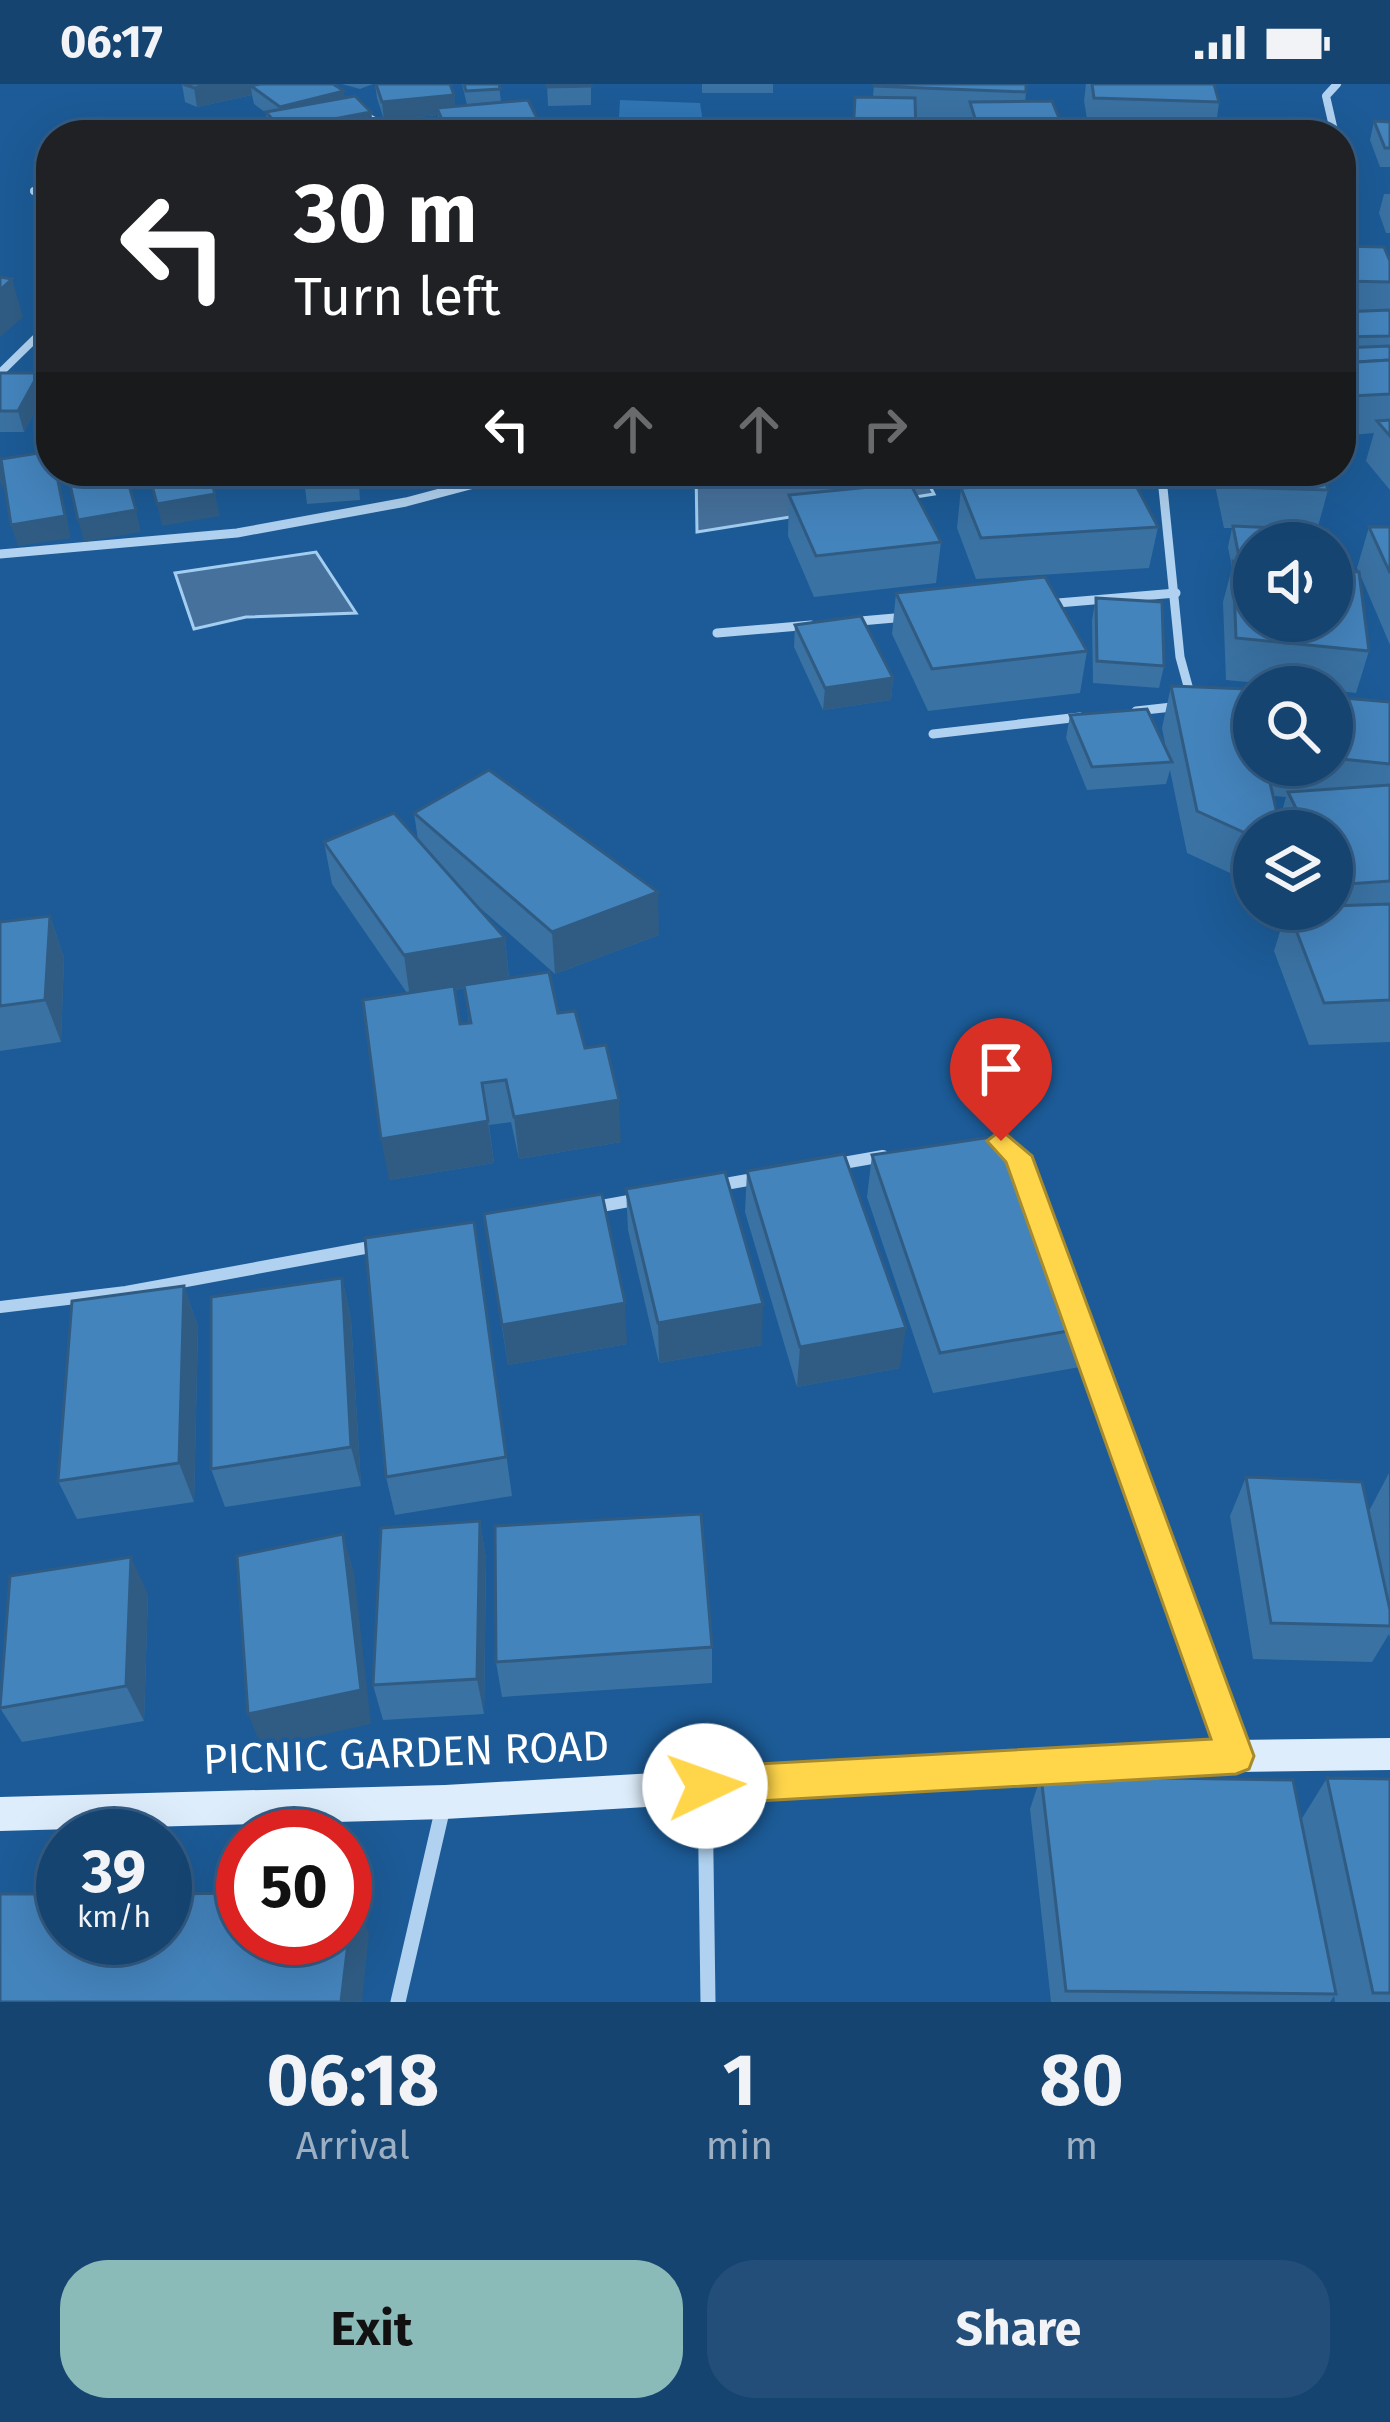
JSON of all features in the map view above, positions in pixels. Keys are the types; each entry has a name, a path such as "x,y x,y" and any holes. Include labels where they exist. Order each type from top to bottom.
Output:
{"main road":[{"name":"PICNIC GARDEN ROAD","path":"0,1814 445,1802 1236,1756 1390,1754"}],"street":[{"path":"1332,120 1327,96 1336,84"},
{"path":"344,104 372,120"},
{"path":"0,373 36,338"},
{"path":"0,554 237,533 466,486"},
{"path":"1163,486 1180,656 1193,705"},
{"path":"1039,605 1176,593"},
{"path":"717,633 924,615"},
{"path":"1122,713 1213,707"},
{"path":"933,734 1098,715"},
{"path":"820,1167 890,1155"},
{"path":"704,1187 774,1175"},
{"path":"565,1212 658,1196"},
{"path":"0,1307 126,1292 402,1241"},
{"path":"1074,1312 1236,1756"},
{"path":"705,1786 708,2002"},
{"path":"398,2002 445,1802"}],"shaded area":[{"path":"620,100 700,103 703,120 619,120"},
{"path":"696,486 930,486 934,494 697,532"},
{"path":"316,552 356,613 246,617 194,629 175,573"}],"building":[{"path":"333,84 344,91 280,107 251,86"},
{"path":"376,84 450,84 454,95 382,102"},
{"path":"464,84 499,84 500,89 466,91"},
{"path":"591,84 591,86 547,87"},
{"path":"1026,84 1026,92 874,86"},
{"path":"1092,84 1214,84 1219,102 1094,98"},
{"path":"355,96 371,112 329,120 273,120 266,112"},
{"path":"855,97 915,98 916,120 854,120"},
{"path":"528,100 538,120 442,120 437,108"},
{"path":"1052,101 1060,120 975,120 970,102"},
{"path":"1374,121 1390,122 1390,148 1385,148"},
{"path":"1356,246 1384,247 1390,282 1356,281"},
{"path":"1390,310 1390,336 1356,337 1356,311"},
{"path":"1390,346 1390,360 1356,362 1356,347"},
{"path":"1390,360 1390,394 1356,396 1356,362"},
{"path":"0,373 36,373 18,411 0,411"},
{"path":"1390,420 1390,436 1377,421"},
{"path":"36,453 36,486 59,486 65,516 11,525 1,459"},
{"path":"70,486 129,486 136,510 78,520"},
{"path":"152,486 213,486 215,494 157,504"},
{"path":"912,486 941,542 816,556 789,495"},
{"path":"1136,486 1158,527 981,538 961,488"},
{"path":"1327,486 1328,490 1234,487"},
{"path":"1369,527 1390,527 1390,573"},
{"path":"1353,572 1359,572 1369,651 1277,642 1353,642"},
{"path":"1045,577 1087,651 932,669 896,593"},
{"path":"1096,598 1162,602 1164,666 1097,661"},
{"path":"861,616 893,678 825,688 795,625"},
{"path":"1171,686 1233,688 1233,786 1271,786 1276,810 1233,810 1233,827 1197,811"},
{"path":"1353,699 1390,702 1390,764 1353,760"},
{"path":"1147,709 1172,762 1092,767 1070,715"},
{"path":"489,770 658,892 552,932 414,813"},
{"path":"1390,785 1390,881 1353,884 1353,810 1297,810 1288,792"},
{"path":"394,813 505,938 404,955 324,842"},
{"path":"1390,904 1390,1000 1324,1003 1296,930 1353,930 1353,905"},
{"path":"50,916 45,1000 0,1006 0,922"},
{"path":"549,972 558,1013 575,1011 585,1048 606,1045 619,1100 514,1117 506,1080 482,1083 488,1121 381,1139 363,1000 454,986 460,1024 471,1023 464,985"},
{"path":"1011,1134 1091,1327 940,1353 872,1155"},
{"path":"844,1154 906,1328 800,1347 747,1171"},
{"path":"725,1172 763,1304 658,1323 626,1189"},
{"path":"602,1194 625,1303 502,1325 484,1214"},
{"path":"474,1222 506,1457 386,1477 365,1238"},
{"path":"342,1278 351,1447 211,1469 211,1297"},
{"path":"184,1286 179,1463 58,1481 72,1301"},
{"path":"1246,1477 1362,1482 1390,1626 1271,1623"},
{"path":"701,1514 712,1647 496,1662 495,1526"},
{"path":"480,1521 477,1679 373,1685 381,1528"},
{"path":"343,1534 361,1690 248,1714 237,1556"},
{"path":"131,1557 126,1686 0,1708 10,1576"},
{"path":"1041,1776 1293,1780 1336,1994 1066,1991"},
{"path":"1327,1778 1390,1779 1390,1993 1373,1993"},
{"path":"216,1893 216,1965 345,1965 341,2002 0,2002 0,1894 36,1894 36,1965 192,1965 192,1894"}],"route":[{"path":"705,1786 1236,1756 1018,1156 1001,1141"}]}
